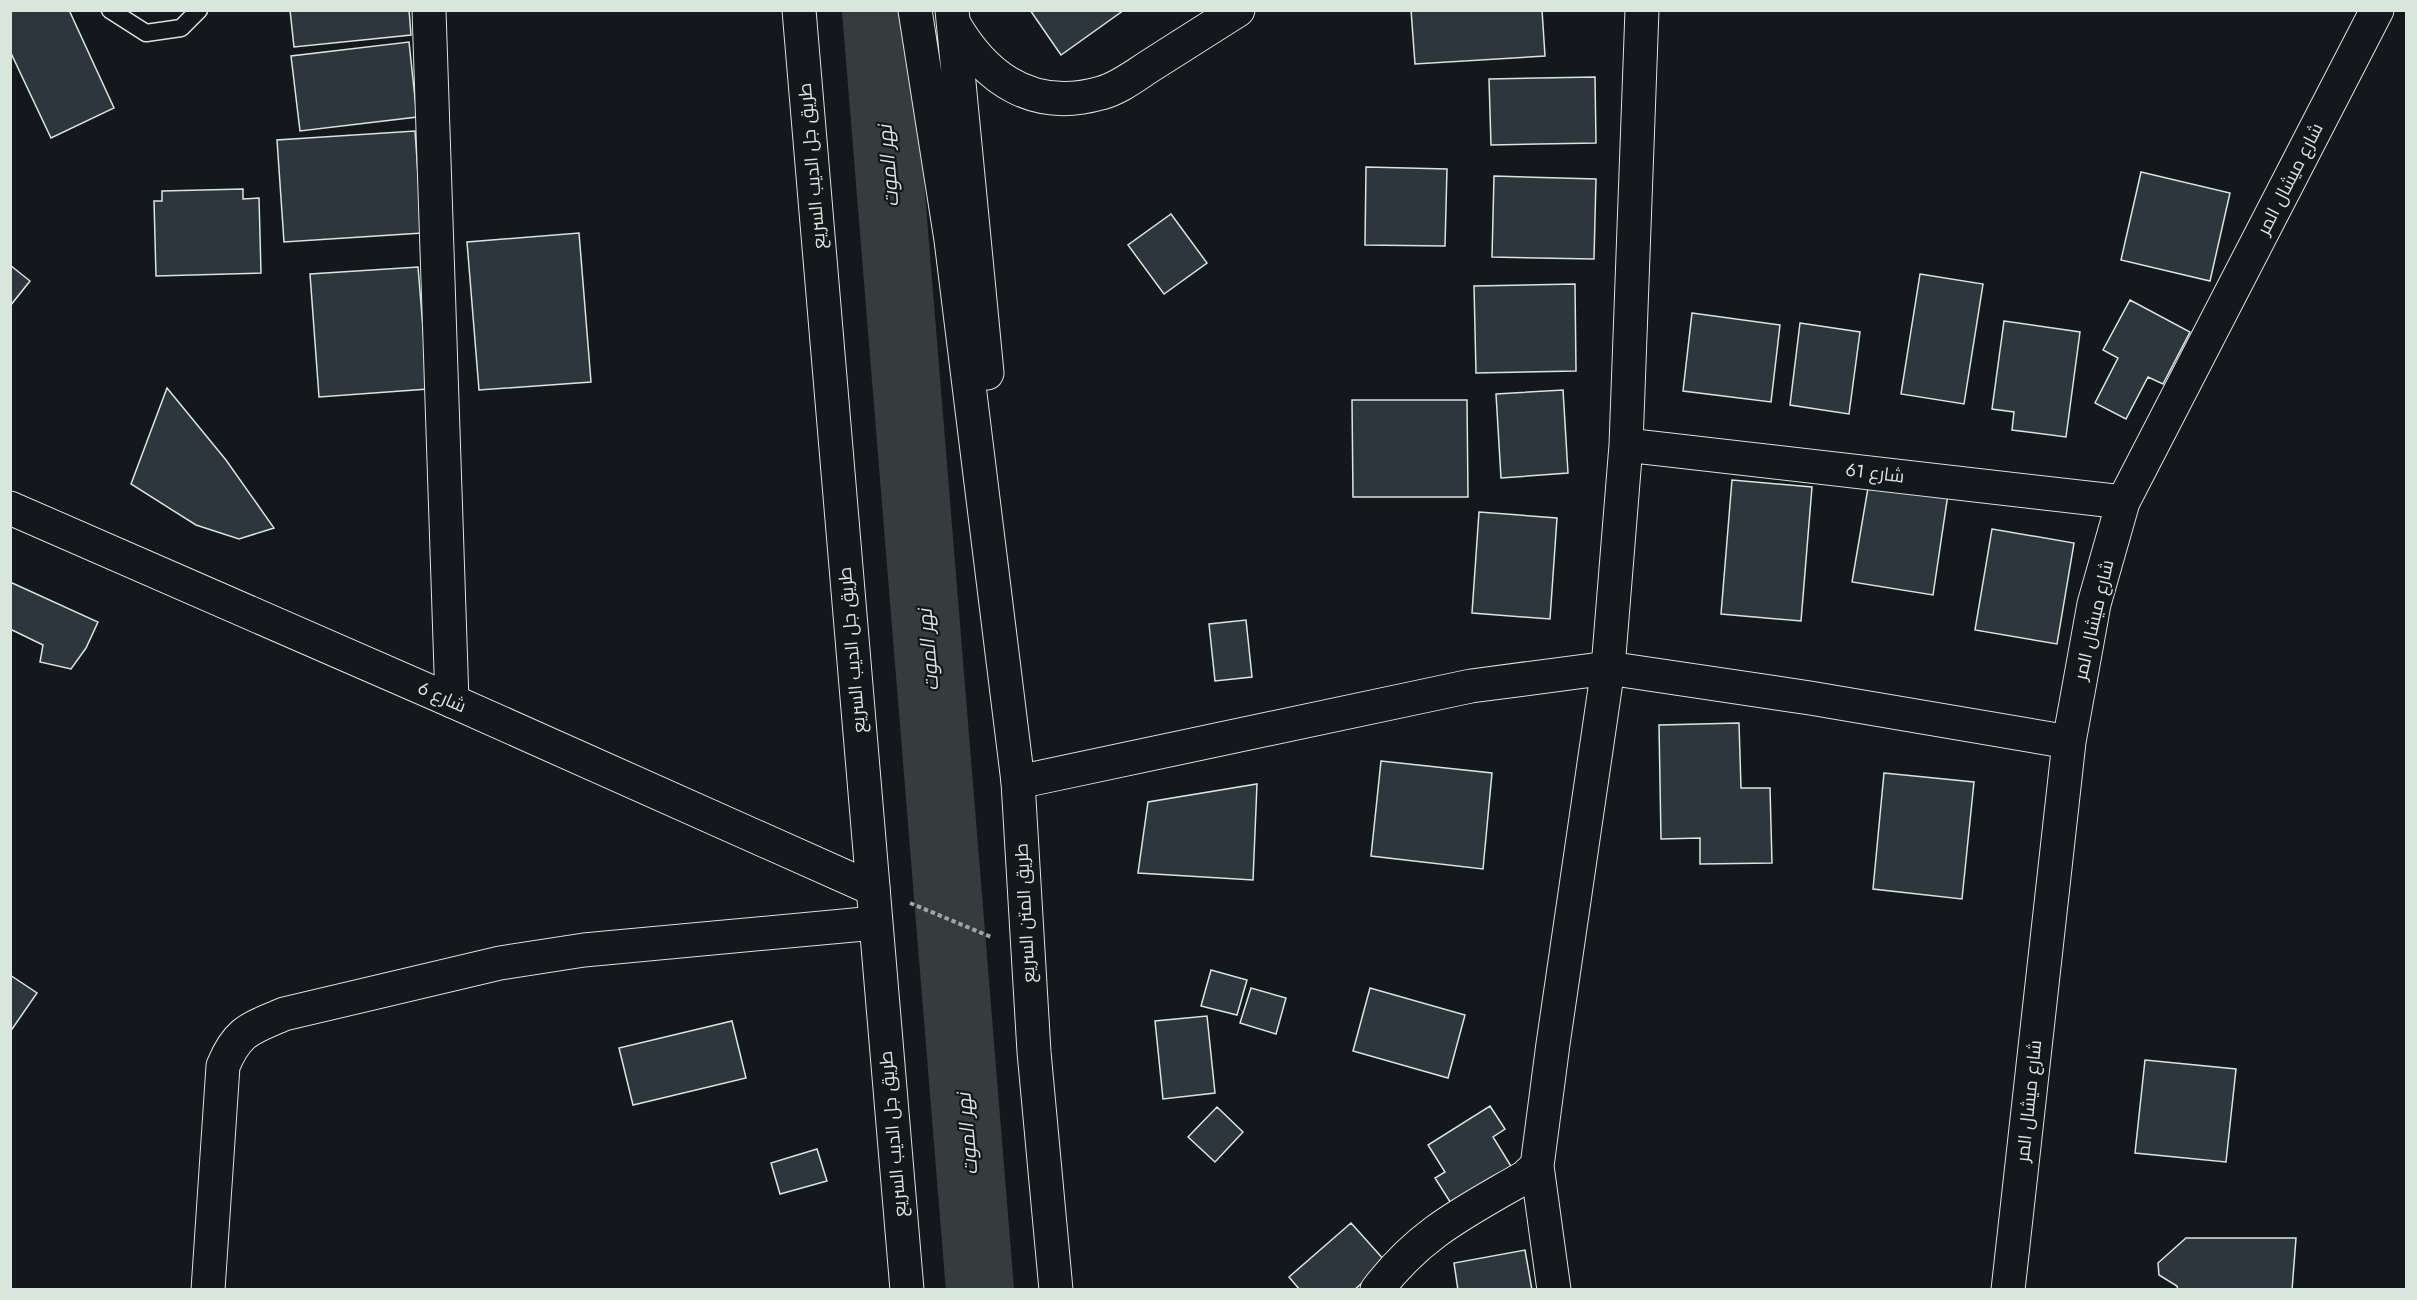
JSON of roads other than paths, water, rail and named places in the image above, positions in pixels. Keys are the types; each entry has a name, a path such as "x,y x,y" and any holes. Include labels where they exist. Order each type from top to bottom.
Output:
{"main road":[{"path":"429,10 452,701"},
{"name":"طريق جل الديب السريع","path":"799,10 907,1290"},
{"path":"915,10 951,240 988,537"},
{"path":"953,17 969,50 990,72 1015,88 1044,97 1074,99 1103,93 1130,79 1238,10"},
{"path":"1554,1290 1537,1167 1552,1044 1608,668 1626,445 1642,10"},
{"name":"شارع ميشال المر","path":"2008,1290 2069,742 2094,604 2123,502 2377,10"},
{"path":"953,17 990,403 988,537"},
{"name":"شارع 61","path":"1626,445 2123,502"},
{"name":"شارع 6","path":"10,508 452,701 873,889"},
{"name":"طريق المتن السريع","path":"988,537 1018,782 1034,1052 1056,1290"},
{"path":"1018,782 1471,686 1608,668 1810,698 2069,742"},
{"path":"208,1290 223,1066 233,1043 251,1028 284,1014 500,963 584,950 875,923"},
{"path":"1377,1290 1398,1263 1436,1229 1525,1177 1537,1167"}],"lane":[{"path":"110,10 146,33 181,28 199,10"}],"waterway":[{"name":"نهر الموت","path":"876,10 980,1290"}]}
